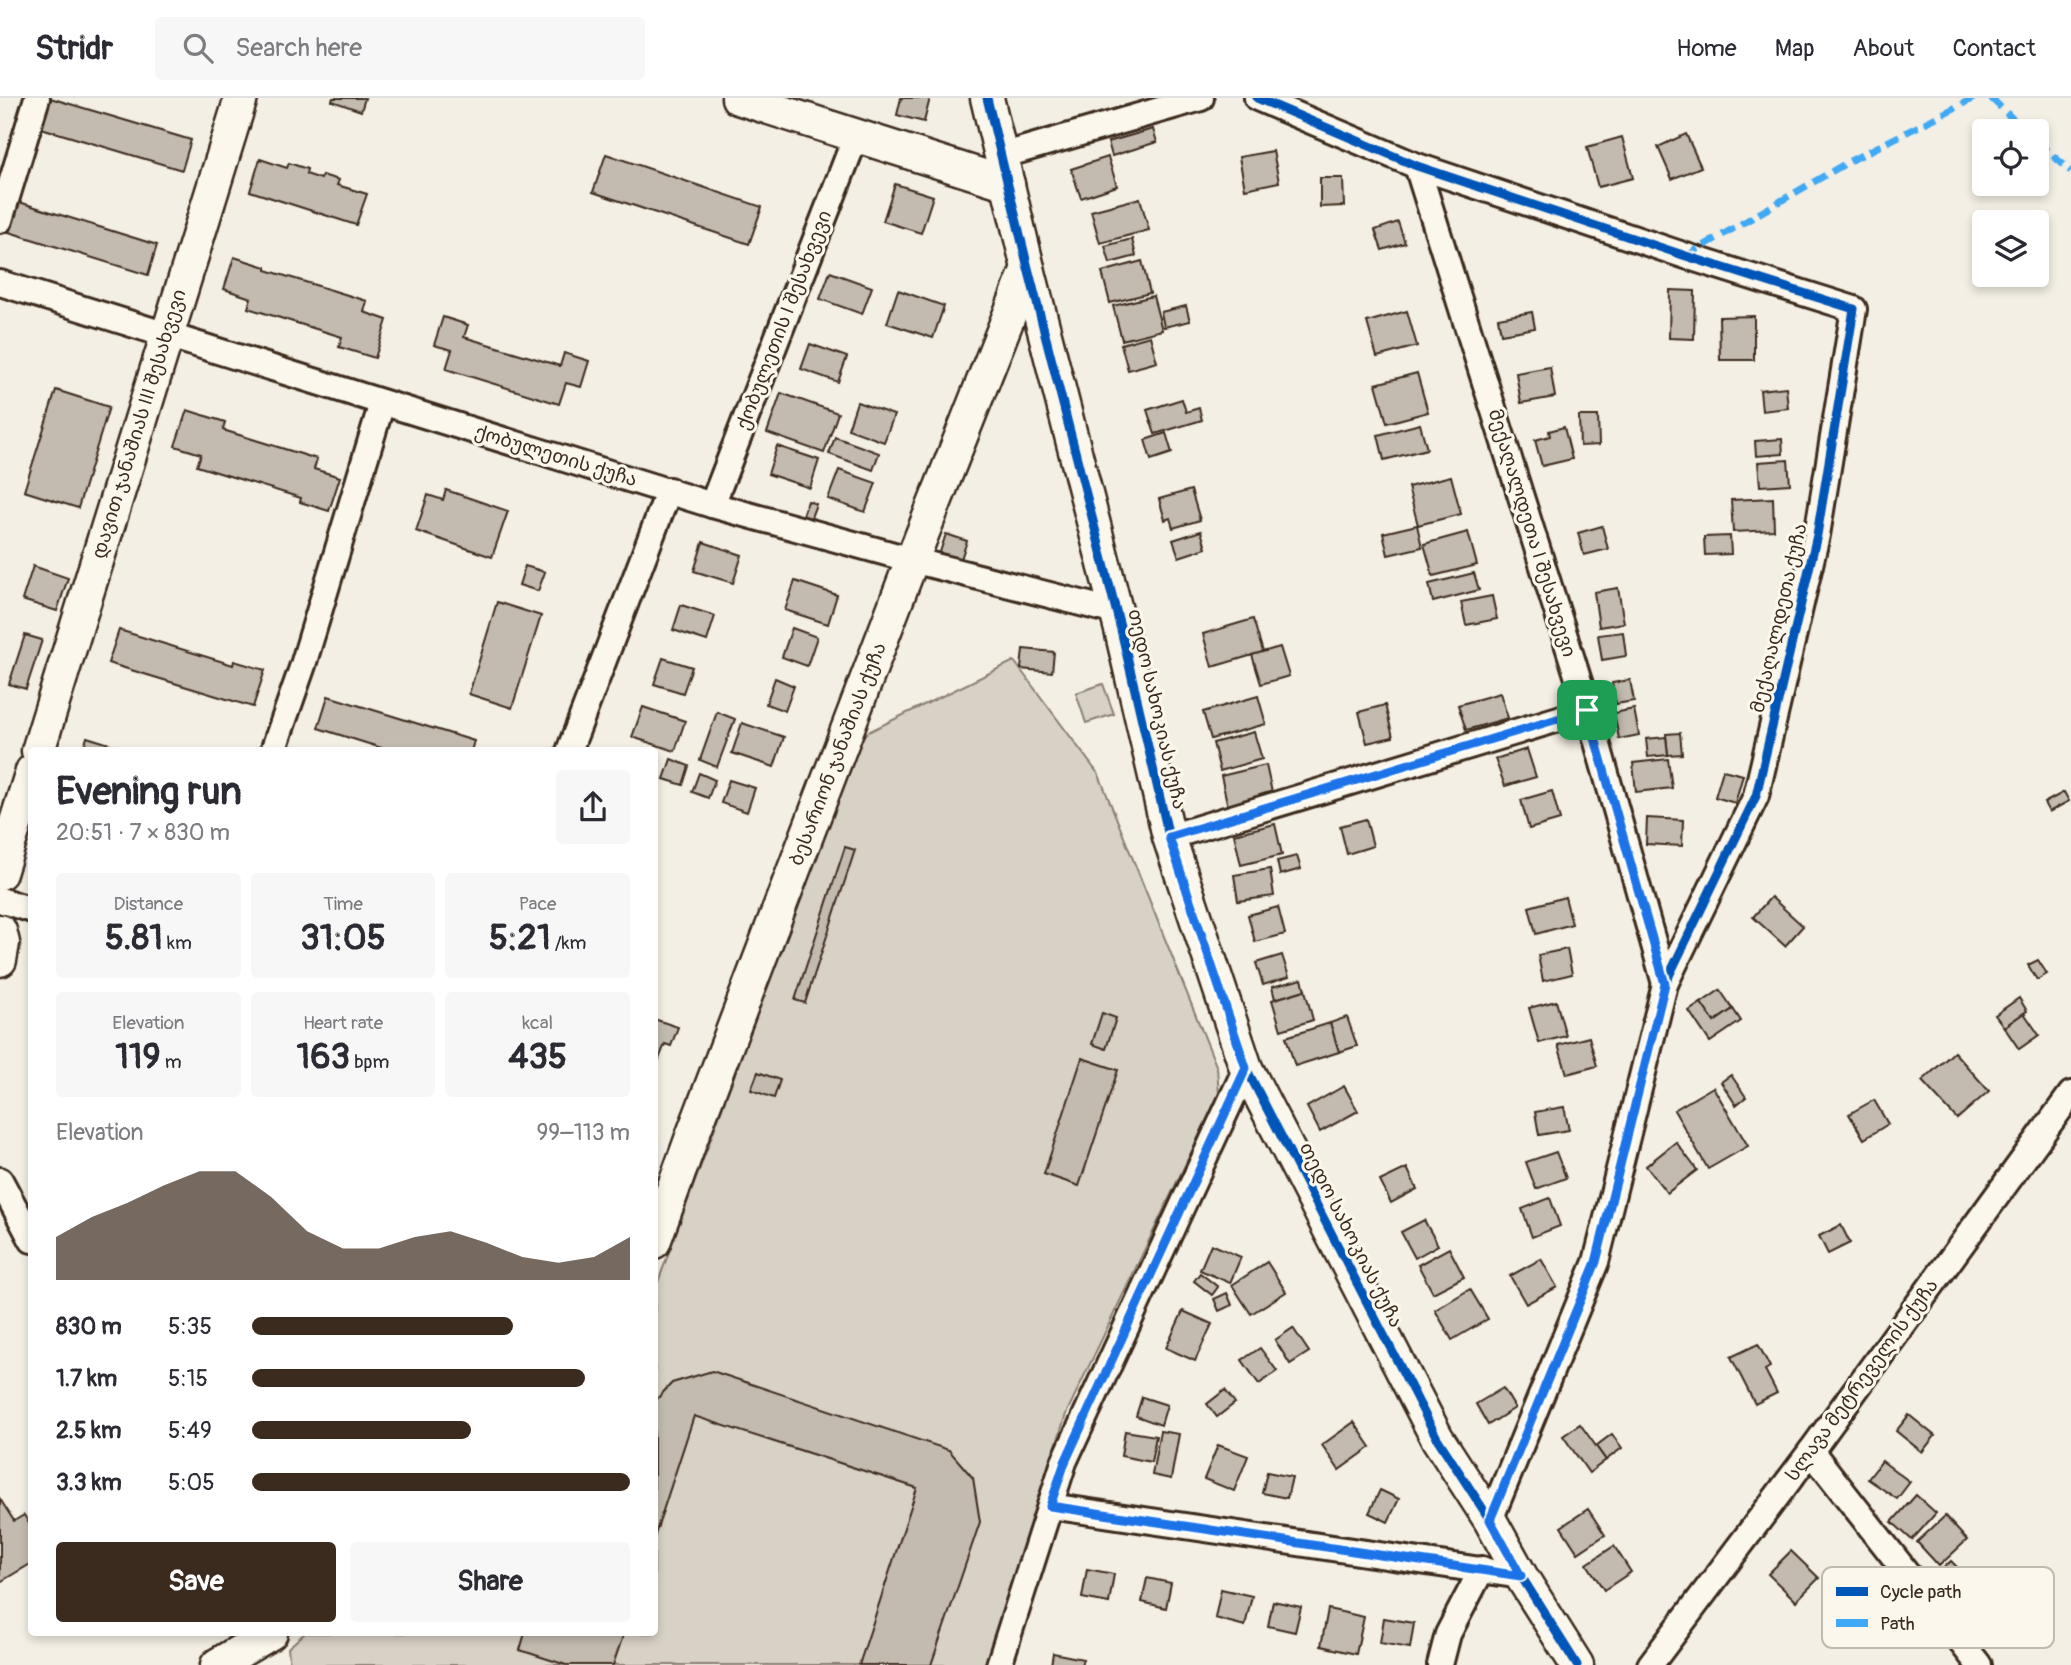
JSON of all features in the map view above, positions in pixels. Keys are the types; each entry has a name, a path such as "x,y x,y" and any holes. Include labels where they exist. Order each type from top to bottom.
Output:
{"street":[{"path":"0,220 37,98"},
{"name":"დავით ჯანაშიას III შესახვევი","path":"39,747 241,98"},
{"path":"738,98 856,136 1004,170 1200,98"},
{"name":"თედო სახოკიას ქუჩა","path":"987,98 1116,612 1169,837 1246,1068 1437,1437 1577,1665"},
{"name":"მექაღალდეთა ქუჩა","path":"1257,98 1417,166 1854,309 1817,535 1756,796 1665,984 1596,1262 1490,1520"},
{"name":"ქობულეთის I შესახვევი","path":"712,505 856,136"},
{"name":"მექაღალდეთა I შესახვევი","path":"1417,166 1587,710 1665,984"},
{"name":"ბესარიონ ჯანაშიას ქუჩა","path":"658,1231 912,560 1028,268"},
{"name":"ქობულეთის ქუჩა","path":"0,283 712,505 1116,612"},
{"path":"275,747 303,665 382,403"},
{"path":"571,747 669,490"},
{"path":"1169,837 1587,710"},
{"path":"0,873 28,784"},
{"path":"0,900 28,909"},
{"path":"999,1665 1065,1462 1246,1068"},
{"name":"სლავა მეტრეველის ქუჩა","path":"1650,1665 1811,1451 2071,1094"},
{"path":"0,1180 28,1232"},
{"path":"1811,1451 1902,1567"},
{"path":"1050,1506 1521,1576"},
{"path":"1440,1665 1448,1633 1482,1569"},
{"path":"217,1665 253,1638"},
{"path":"1966,1648 1979,1665"}],"shaded area":[{"path":"1014,661 1099,775 1217,1068 1219,1094 1066,1414 987,1665 290,1665 288,1648 302,1636 658,1636 658,1282 854,750 866,733"},
{"path":"1103,684 1114,714 1086,723 1076,693"}],"building":[{"path":"50,98 191,140 182,170 41,128"},
{"path":"333,98 365,98 361,111 332,101"},
{"path":"901,98 930,98 924,122 897,115"},
{"path":"1153,129 1157,142 1112,156 1108,142"},
{"path":"1686,134 1701,167 1672,179 1658,147"},
{"path":"1622,137 1633,178 1598,187 1587,147"},
{"path":"1273,151 1279,182 1245,189 1239,157"},
{"path":"606,154 762,207 749,244 593,192"},
{"path":"1108,157 1117,186 1081,198 1071,169"},
{"path":"260,159 287,168 289,163 307,169 306,174 321,179 322,175 339,180 337,185 367,194 356,225 250,191"},
{"path":"1320,178 1343,178 1344,206 1320,207"},
{"path":"895,184 933,196 921,233 883,221"},
{"path":"1140,198 1149,230 1100,243 1091,211"},
{"path":"19,202 157,245 148,275 9,232"},
{"path":"1398,222 1405,243 1382,250 1375,230"},
{"path":"1132,239 1136,256 1110,263 1105,246"},
{"path":"234,257 266,267 266,270 367,301 364,312 387,320 375,358 339,347 342,337 248,308 251,298 224,289"},
{"path":"1142,261 1150,293 1110,303 1102,272"},
{"path":"830,272 872,287 862,314 820,299"},
{"path":"898,290 944,306 933,338 887,323"},
{"path":"1670,290 1695,291 1694,339 1669,338"},
{"path":"1153,296 1162,330 1122,340 1113,306"},
{"path":"1186,306 1190,321 1164,327 1161,312"},
{"path":"1407,311 1417,346 1377,357 1367,322"},
{"path":"1532,312 1535,328 1501,334 1498,318"},
{"path":"1754,316 1754,360 1720,360 1719,317"},
{"path":"443,317 468,325 464,337 560,366 564,353 589,361 581,387 566,383 559,404 446,369 452,350 434,345"},
{"path":"1150,336 1157,362 1128,370 1121,344"},
{"path":"810,344 847,357 838,382 801,369"},
{"path":"1550,367 1555,397 1521,403 1516,373"},
{"path":"1417,373 1428,412 1387,423 1376,384"},
{"path":"1786,387 1788,408 1762,411 1760,390"},
{"path":"56,390 109,407 78,508 24,491"},
{"path":"781,393 838,413 824,453 767,433"},
{"path":"1182,399 1186,412 1199,408 1202,420 1155,434 1147,410"},
{"path":"857,402 894,415 884,442 848,429"},
{"path":"187,410 225,422 223,430 317,459 314,469 340,477 329,511 300,502 301,498 197,466 201,454 175,446"},
{"path":"1579,416 1598,416 1599,445 1580,446"},
{"path":"1420,424 1427,449 1384,460 1378,435"},
{"path":"1564,427 1572,459 1542,466 1535,440 1550,436 1549,431"},
{"path":"1166,433 1172,453 1151,460 1145,440"},
{"path":"835,437 879,453 873,470 829,454"},
{"path":"1782,439 1783,454 1756,456 1755,441"},
{"path":"777,446 819,460 810,488 768,474"},
{"path":"1788,460 1790,484 1760,486 1758,462"},
{"path":"839,470 876,483 865,512 828,499"},
{"path":"1451,476 1461,514 1418,525 1408,487"},
{"path":"446,490 508,511 492,557 416,531 428,495 443,500"},
{"path":"1191,490 1200,520 1173,528 1170,518 1165,520 1159,499"},
{"path":"1773,498 1774,530 1733,532 1731,500"},
{"path":"808,501 816,504 810,520 802,518"},
{"path":"1417,525 1422,547 1388,555 1383,533"},
{"path":"1602,526 1608,549 1584,555 1578,533"},
{"path":"1201,531 1206,548 1179,557 1173,540"},
{"path":"1468,532 1477,565 1433,576 1424,544"},
{"path":"946,534 967,541 959,565 938,558"},
{"path":"1730,536 1731,554 1705,555 1704,537"},
{"path":"703,542 742,555 733,583 694,571"},
{"path":"33,566 68,578 57,611 22,600"},
{"path":"525,566 545,572 538,591 519,585"},
{"path":"1474,573 1479,590 1433,602 1429,584"},
{"path":"795,581 837,595 828,624 785,610"},
{"path":"1618,588 1624,623 1599,627 1594,592"},
{"path":"1492,596 1497,619 1466,625 1461,602"},
{"path":"497,602 541,616 512,708 469,694"},
{"path":"681,605 715,616 707,641 673,630"},
{"path":"1253,619 1263,652 1212,667 1203,634"},
{"path":"792,628 817,637 807,666 782,657"},
{"path":"119,630 233,665 234,661 265,670 253,707 108,663"},
{"path":"1623,632 1626,656 1602,660 1598,635"},
{"path":"25,635 42,640 26,689 9,684"},
{"path":"1280,647 1289,676 1261,684 1252,655"},
{"path":"1023,649 1054,652 1052,672 1021,669"},
{"path":"663,658 692,667 683,693 654,684"},
{"path":"775,678 794,686 785,711 766,704"},
{"path":"1630,680 1634,701 1616,704 1612,683"},
{"path":"1500,693 1508,718 1466,730 1458,705"},
{"path":"328,696 474,741 472,747 378,747 318,728"},
{"path":"1258,696 1266,724 1211,739 1203,712"},
{"path":"1385,705 1393,737 1367,743 1359,712"},
{"path":"643,707 685,721 675,751 632,737"},
{"path":"1634,709 1639,735 1619,739 1614,713"},
{"path":"717,712 735,719 717,767 700,760"},
{"path":"742,723 784,737 774,767 732,753"},
{"path":"1254,732 1262,759 1220,771 1213,743"},
{"path":"1680,733 1682,754 1668,755 1666,734"},
{"path":"87,737 119,747 84,747"},
{"path":"1666,737 1668,755 1648,757 1646,739"},
{"path":"1527,749 1536,777 1505,786 1495,759"},
{"path":"671,759 689,766 683,785 664,779"},
{"path":"1668,759 1672,788 1636,792 1633,763"},
{"path":"1266,765 1273,797 1228,807 1221,776"},
{"path":"1723,770 1743,775 1735,803 1715,797"},
{"path":"699,773 715,780 708,798 692,792"},
{"path":"729,780 755,788 747,812 721,803"},
{"path":"1552,791 1560,820 1529,829 1521,800"},
{"path":"2064,792 2069,801 2049,812 2044,803"},
{"path":"1647,818 1683,820 1682,846 1646,844"},
{"path":"1366,819 1373,846 1347,854 1340,826"},
{"path":"1275,824 1282,855 1241,865 1234,834"},
{"path":"845,847 855,850 805,1003 795,1000"},
{"path":"1297,856 1301,869 1280,875 1277,861"},
{"path":"1270,869 1274,896 1238,901 1234,875"},
{"path":"1565,897 1572,924 1536,934 1529,907"},
{"path":"1771,897 1803,926 1785,946 1753,917"},
{"path":"1278,907 1285,934 1255,942 1248,915"},
{"path":"1567,949 1572,974 1543,981 1538,955"},
{"path":"1282,955 1289,977 1263,985 1256,963"},
{"path":"2038,960 2047,974 2037,980 2028,965"},
{"path":"1302,979 1305,990 1275,999 1272,987"},
{"path":"1305,990 1313,1020 1281,1030 1272,1000"},
{"path":"1720,990 1733,1009 1714,1022 1701,1003"},
{"path":"2019,998 2027,1011 2004,1027 1995,1015"},
{"path":"1556,1001 1566,1036 1539,1043 1529,1008"},
{"path":"1701,1003 1714,1022 1733,1009 1741,1021 1710,1042 1689,1011"},
{"path":"1102,1013 1116,1018 1106,1049 1092,1044"},
{"path":"2024,1013 2039,1035 2019,1049 2004,1027"},
{"path":"1347,1017 1357,1046 1339,1052 1330,1023"},
{"path":"658,1020 678,1027 671,1046 665,1044 658,1062"},
{"path":"1330,1023 1339,1052 1295,1066 1286,1037"},
{"path":"1589,1037 1597,1066 1567,1074 1558,1045"},
{"path":"1954,1052 1989,1091 1957,1119 1922,1081"},
{"path":"1082,1058 1118,1070 1079,1186 1044,1174"},
{"path":"758,1072 780,1080 774,1098 751,1090"},
{"path":"1731,1075 1746,1097 1736,1105 1721,1082"},
{"path":"1344,1086 1358,1111 1320,1132 1307,1107"},
{"path":"1713,1087 1748,1146 1708,1169 1674,1110"},
{"path":"1874,1100 1888,1124 1864,1139 1849,1114"},
{"path":"1564,1107 1569,1130 1539,1135 1535,1112"},
{"path":"1676,1142 1697,1170 1667,1193 1646,1166"},
{"path":"1556,1152 1566,1178 1536,1189 1526,1162"},
{"path":"1407,1168 1417,1189 1391,1203 1380,1181"},
{"path":"1550,1198 1560,1226 1532,1237 1522,1209"},
{"path":"1424,1220 1438,1245 1415,1258 1401,1232"},
{"path":"1841,1225 1850,1243 1828,1254 1819,1236"},
{"path":"1211,1244 1241,1257 1230,1283 1200,1270"},
{"path":"1449,1248 1464,1277 1433,1293 1418,1265"},
{"path":"1541,1259 1557,1287 1526,1304 1510,1276"},
{"path":"1267,1262 1286,1292 1251,1314 1232,1285"},
{"path":"1200,1273 1218,1287 1212,1295 1194,1281"},
{"path":"1470,1289 1488,1319 1452,1340 1435,1310"},
{"path":"1227,1293 1232,1305 1219,1311 1214,1299"},
{"path":"1183,1311 1212,1324 1195,1361 1166,1348"},
{"path":"1293,1328 1309,1352 1290,1364 1275,1340"},
{"path":"1758,1344 1770,1367 1765,1370 1777,1393 1755,1404 1731,1357"},
{"path":"1260,1348 1277,1371 1259,1384 1242,1360"},
{"path":"712,1371 949,1450 973,1478 980,1522 931,1665 859,1665 917,1488 694,1416 658,1526 658,1398 672,1383"},
{"path":"1503,1388 1515,1408 1488,1425 1476,1404"},
{"path":"1225,1390 1235,1403 1217,1417 1207,1404"},
{"path":"1142,1397 1167,1405 1161,1425 1136,1416"},
{"path":"1909,1415 1935,1436 1922,1452 1896,1431"},
{"path":"1354,1422 1371,1447 1339,1470 1322,1445"},
{"path":"1580,1424 1606,1460 1589,1473 1563,1436"},
{"path":"1125,1431 1156,1436 1151,1462 1121,1456"},
{"path":"1160,1431 1179,1434 1171,1479 1152,1475"},
{"path":"1612,1434 1622,1448 1606,1460 1596,1446"},
{"path":"1218,1445 1248,1456 1234,1491 1204,1479"},
{"path":"1882,1461 1910,1482 1897,1499 1868,1479"},
{"path":"1267,1472 1292,1477 1287,1498 1262,1493"},
{"path":"1380,1490 1399,1499 1388,1522 1369,1513"},
{"path":"1916,1495 1936,1513 1912,1540 1892,1522"},
{"path":"0,1499 14,1521 24,1515 28,1522 28,1565 0,1582"},
{"path":"1588,1509 1605,1535 1578,1553 1561,1527"},
{"path":"1945,1516 1967,1540 1939,1566 1917,1542"},
{"path":"1614,1546 1631,1572 1604,1590 1587,1564"},
{"path":"1791,1551 1819,1578 1796,1601 1768,1574"},
{"path":"1951,1561 1957,1567 1945,1567"},
{"path":"1087,1569 1114,1574 1109,1603 1082,1598"},
{"path":"1147,1578 1171,1583 1166,1608 1142,1602"},
{"path":"1221,1589 1252,1596 1245,1626 1215,1618"},
{"path":"1273,1601 1301,1607 1295,1632 1268,1626"},
{"path":"1328,1609 1364,1617 1356,1654 1321,1646"},
{"path":"1384,1618 1414,1623 1410,1648 1380,1643"},
{"path":"524,1636 623,1636 613,1665 566,1665 520,1650"},
{"path":"1053,1653 1083,1659 1081,1665 1051,1665"}],"marked path":[{"path":"1686,256 1848,162 1974,98"},
{"path":"1991,98 2013,119"},
{"path":"2049,152 2071,171"}],"cycle path":[{"path":"987,98 1121,630 1169,837 1246,1068 1437,1438 1577,1665"},
{"path":"1257,98 1417,166 1854,309 1817,535 1756,796 1665,984 1596,1262 1490,1520"}],"route":[{"path":"1587,710 1665,984 1596,1262 1490,1520 1521,1576 1050,1506 1065,1462 1246,1068 1169,837 1587,710"}]}
